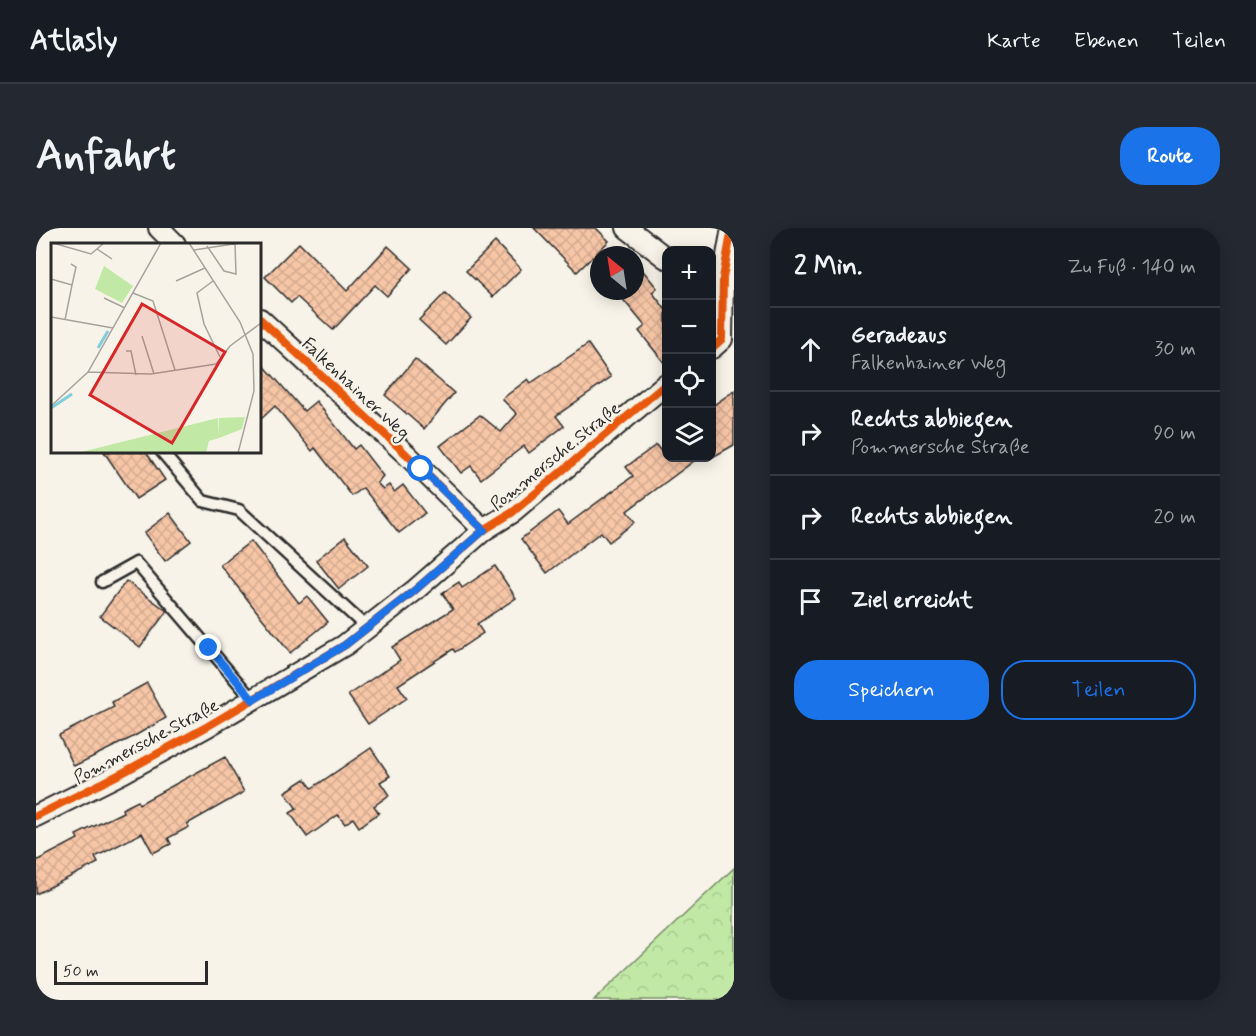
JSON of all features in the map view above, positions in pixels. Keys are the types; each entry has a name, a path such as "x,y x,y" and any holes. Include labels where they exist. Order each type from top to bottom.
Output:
{"street":[{"path":"159,228 174,243"},
{"path":"627,228 662,255"},
{"path":"716,344 722,339 717,279 732,228"},
{"name":"Falkenhainer Weg","path":"261,320 484,530"},
{"name":"Pommersche Straße","path":"36,816 124,772 253,700 345,645 414,591 484,530 513,512 662,387"}],"lane":[{"path":"163,453 203,501 239,510 368,628"},
{"path":"102,582 136,563 253,700"}],"green space":[{"path":"734,868 734,1000 594,1000"}],"building":[{"path":"534,228 596,228 609,241 604,246 590,246 590,259 577,272"},
{"path":"495,242 521,269 493,297 466,271"},
{"path":"299,243 347,291 388,246 412,268 387,296 375,285 333,330 297,297 291,303 265,277"},
{"path":"644,272 657,288 652,292 662,305 662,360 639,331 645,326 623,300 644,300"},
{"path":"445,293 471,318 446,345 419,320"},
{"path":"588,344 611,377 556,416 564,426 529,453 524,446 481,479 471,466 461,473 440,446 480,415 501,432 517,414 502,399 528,379 531,383"},
{"path":"415,359 454,393 424,429 385,395"},
{"path":"261,362 304,411 316,401 354,449 359,445 383,476 377,483 383,489 389,485 394,492 403,485 425,513 399,533 363,488 352,496 315,448 312,451 275,406 261,419"},
{"path":"734,391 734,445 716,455 716,408 716,404"},
{"path":"656,445 662,453 662,462 693,462 627,511 635,522 609,542 601,532 547,573 521,539 558,511 568,524 633,476 626,467"},
{"path":"105,453 147,453 165,480 136,499"},
{"path":"170,513 191,541 165,561 144,533"},
{"path":"345,537 368,566 339,589 316,560"},
{"path":"251,541 299,603 307,596 328,622 290,653 220,565"},
{"path":"495,566 516,598 477,624 483,633 455,652 453,649 398,685 407,698 368,724 348,695 400,660 392,647 453,609 442,593 459,582 462,588"},
{"path":"126,581 167,611 140,647 100,616"},
{"path":"147,683 166,718 74,766 59,735 114,707 112,702"},
{"path":"371,748 390,776 380,782 389,795 374,806 379,813 359,827 353,818 345,824 338,815 307,837 290,813 297,809 285,792 305,779 312,788"},
{"path":"225,757 244,792 187,824 189,827 168,838 171,844 153,853 142,833 95,857 98,863 36,894 36,861 78,839 76,835 123,812 122,809 138,801 139,804"}],"cycle path":[{"path":"716,344 722,339 723,278 732,228"},
{"path":"261,320 406,454 484,530"},
{"path":"36,816 124,772 208,726 345,645 414,591 484,530 513,512 662,387"}],"route":[{"path":"209,648 253,700 345,645 414,591 484,530 421,469"}]}
